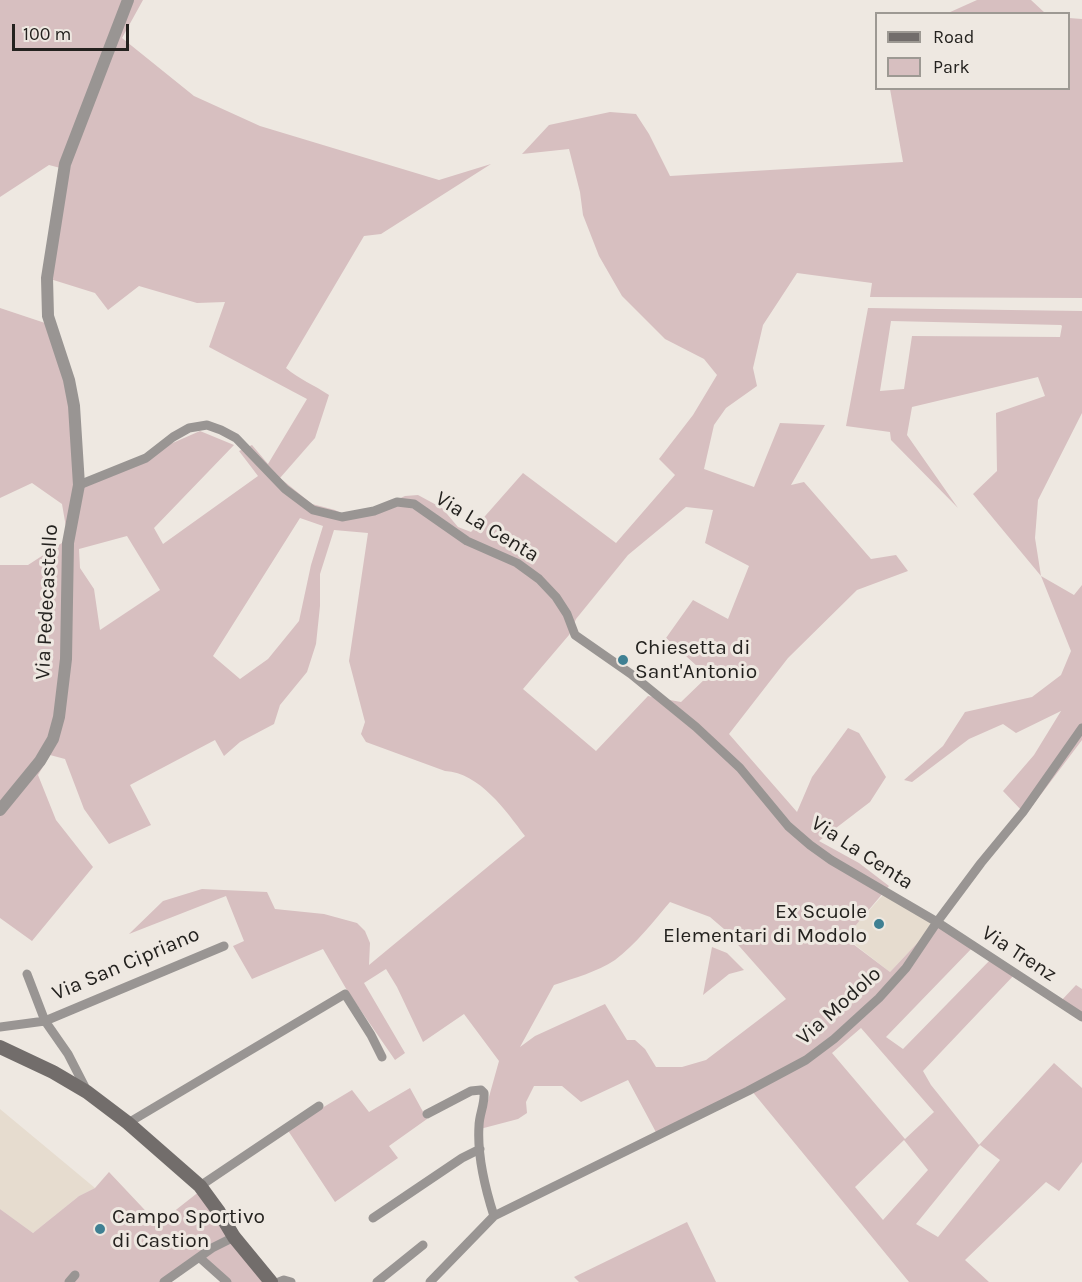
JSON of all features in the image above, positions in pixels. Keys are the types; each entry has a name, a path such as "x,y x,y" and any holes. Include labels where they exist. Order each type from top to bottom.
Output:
{"main road":[{"name":"Via San Cipriano","path":"0,1047 53,1072 87,1092 128,1123 200,1186 234,1237 271,1282"}],"street":[{"name":"Via Pedecastello","path":"0,810 40,761 56,729 66,659 68,543 79,484 74,406 69,380 48,316 47,278 65,164 128,0"},
{"name":"Via La Centa","path":"79,484 146,458 189,428 207,425 236,438 285,489 313,510 342,517 374,511 397,502 414,504 467,541 517,563 539,579 556,597 567,614 575,635 631,675 696,727 740,768 788,826 831,860 937,922"},
{"name":"Via Modolo","path":"430,1282 494,1215 699,1116 806,1060 834,1039 879,999 906,968 981,862 1023,812 1082,728"},
{"name":"Via Trenz","path":"937,922 1082,1017"},
{"name":"Via San Cipriano","path":"0,1027 45,1022 224,946"},
{"name":"Via San Cipriano","path":"27,974 45,1022 68,1054 87,1092"},
{"path":"128,1123 345,994 382,1057"},
{"path":"427,1114 471,1091 483,1091 484,1099 479,1124 480,1149 488,1198 494,1215"},
{"path":"200,1186 318,1106"},
{"path":"373,1218 462,1158 480,1149"},
{"path":"165,1282 234,1237"},
{"path":"377,1282 423,1245"},
{"path":"200,1258 227,1282"},
{"path":"279,1282 284,1280 291,1282"}],"shaded area":[{"path":"883,895 937,922 890,972 845,937"},
{"path":"0,1109 95,1188 79,1196 33,1233 0,1209"}],"green space":[{"path":"0,0 143,0 122,38 194,96 260,126 439,180 491,164 381,234 364,236 286,368 329,395 315,438 280,478 312,504 335,510 353,519 405,496 418,495 442,508 458,527 471,532 523,473 616,543 675,475 659,459 693,415 717,375 704,359 665,339 622,296 599,256 583,215 580,192 569,149 522,154 549,125 610,112 636,114 670,176 903,162 890,90 1070,90 1070,18 1082,19 1082,298 870,297 872,283 797,273 763,325 753,368 757,386 726,408 714,425 704,469 754,487 780,423 825,425 791,485 804,482 871,559 896,555 908,571 857,590 788,658 729,734 797,812 812,777 848,728 859,733 886,777 870,802 819,841 859,863 889,886 845,938 890,972 937,922 974,946 886,1037 903,1049 992,958 1016,973 923,1071 931,1085 979,1145 1054,1063 1082,1088 1082,1162 1059,1191 1046,1182 965,1260 989,1282 909,1282 751,1090 658,1136 628,1080 581,1102 562,1086 534,1086 526,1102 527,1113 518,1119 480,1129 499,1061 464,1014 423,1042 386,969 364,983 405,1053 395,1060 348,992 323,949 252,979 233,946 244,941 226,896 129,934 163,901 202,889 267,892 275,909 324,914 357,923 365,931 370,943 369,965 525,836 491,795 470,778 366,742 361,734 365,722 349,661 368,533 334,530 320,574 320,606 316,644 307,672 280,705 274,724 240,742 224,756 215,740 130,785 151,825 109,844 84,809 65,759 50,755 38,775 56,820 93,867 32,941 0,918 0,565 28,565 68,539 62,504 32,483 0,498 0,308 51,325 75,387 79,484 200,431 234,445 154,528 163,544 258,476 239,451 252,445 268,464 307,399 209,347 225,302 197,303 139,286 108,310 95,293 47,278 68,170 49,165 0,197","holes":["686,507 713,510 705,543 749,566 728,619 693,600 666,638 708,676 681,702 648,696 596,751 523,689 569,635 576,619 628,555","300,518 323,526 311,565 299,621 268,659 240,679 213,656","127,536 160,590 100,630 94,589 80,568 79,549","670,902 710,917 724,929 786,999 706,1060 682,1067 656,1067 645,1049 635,1040 627,1040 605,1004 535,1036 520,1047 554,985 593,971 615,960 637,940","861,1028 934,1112 905,1139 832,1053","904,1140 928,1170 883,1220 855,1187","980,1145 1000,1160 938,1237 916,1224"]},
{"path":"977,0 1031,0 1044,12 950,12"},
{"path":"868,308 1082,311 1082,413 1038,500 1035,538 1041,576 973,494 997,471 996,413 1045,396 1038,377 912,407 907,435 958,508 891,440 890,432 846,426","holes":["891,321 1061,325 1060,337 912,336 904,389 880,391"]},
{"path":"1041,576 1074,595 1082,585 1082,740 1027,813 1023,812 1003,791 1034,755 1061,711 1016,733 1003,724 969,739 912,782 904,780 943,746 965,712 1032,697 1061,675 1071,651"},
{"path":"712,947 727,953 744,970 729,974 703,995"},
{"path":"1076,985 1082,989 1082,1017 1060,1002"},
{"path":"410,1088 427,1119 389,1146 398,1158 335,1202 287,1129 352,1090 369,1112"},
{"name":"Campo Sportivo di Castion","path":"109,1172 158,1224 205,1187 265,1269 279,1282 227,1282 200,1258 167,1282 0,1282 0,1209 33,1233 79,1196 95,1188"},
{"path":"687,1222 716,1282 579,1282 574,1277"}],"place":[{"name":"Chiesetta di Sant'Antonio","path":"623,660"},
{"name":"Ex Scuole Elementari di Modolo","path":"879,924"},
{"name":"Campo Sportivo di Castion","path":"100,1229"}]}
